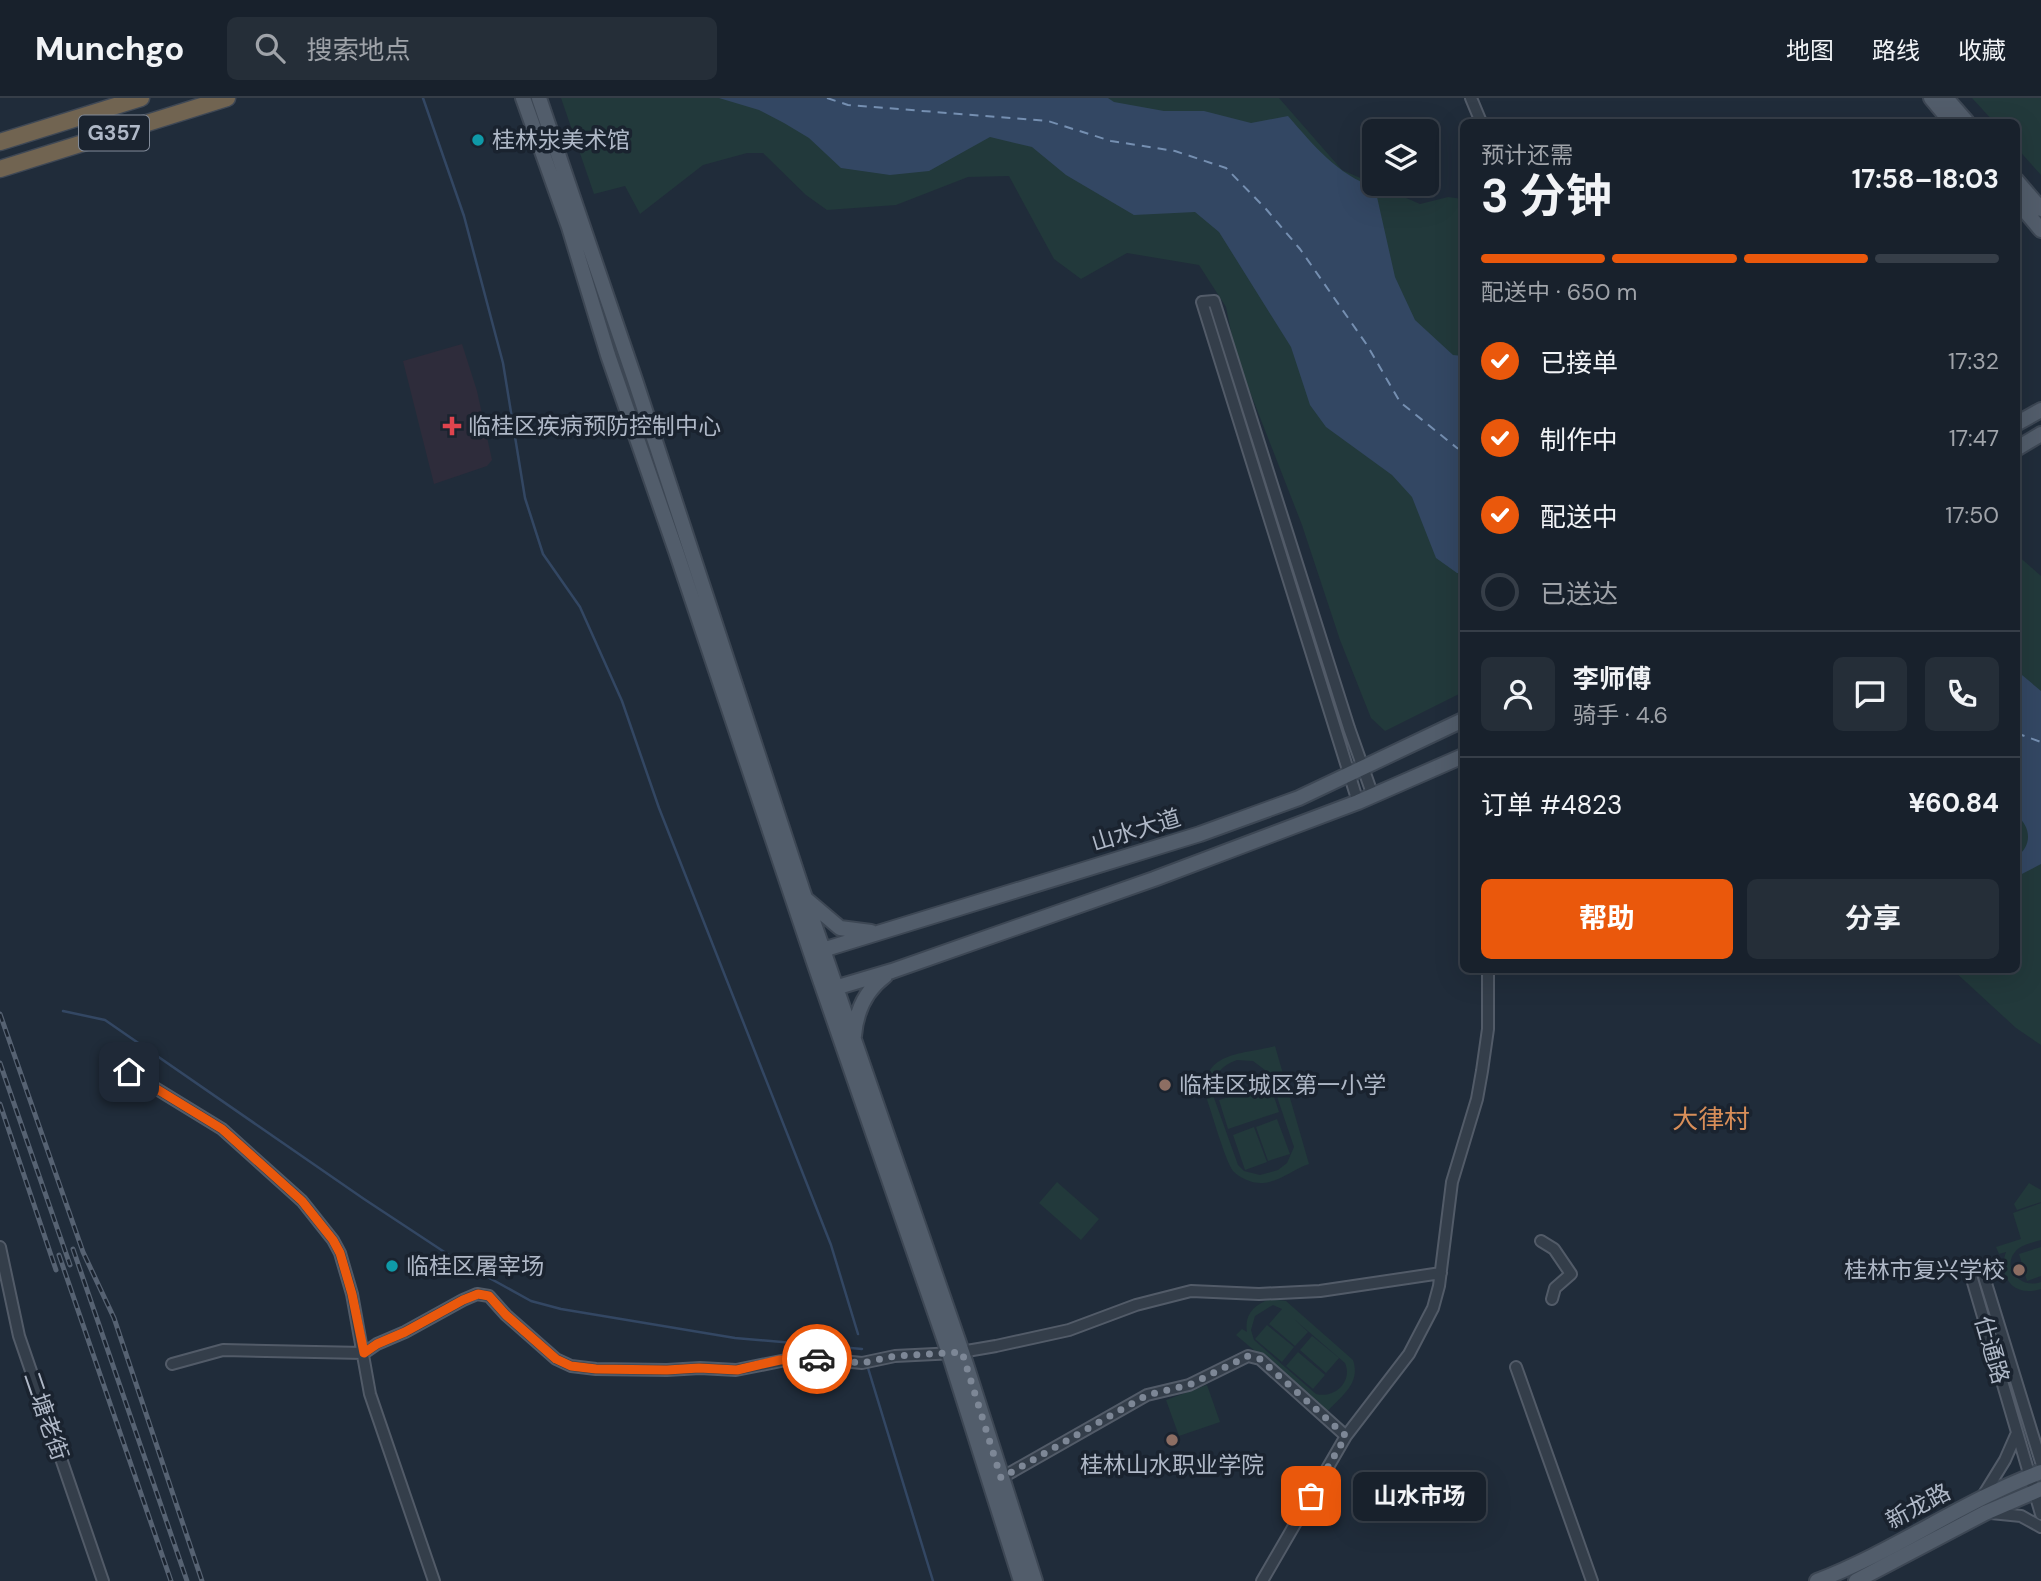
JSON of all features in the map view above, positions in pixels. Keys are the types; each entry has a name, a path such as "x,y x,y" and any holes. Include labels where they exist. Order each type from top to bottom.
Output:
{"highway":[{"name":"G357","path":"0,142 141,98"},
{"name":"G357","path":"0,169 227,98"}],"main road":[{"path":"523,98 569,227 608,355 1035,1581"},
{"path":"539,98 635,380 805,899 817,951"},
{"path":"1942,104 1963,119"},
{"path":"2020,185 2041,209"},
{"path":"2020,205 2041,230"},
{"path":"2020,422 2041,410"},
{"path":"2020,447 2041,434"},
{"name":"山水大道","path":"817,951 1200,834 1298,798 1460,721"},
{"path":"830,989 892,971 1154,879 1358,803 1460,757"},
{"path":"805,899 840,928 880,932"},
{"path":"853,1037 855,1022 867,993 892,971"},
{"path":"830,989 853,1037 956,1352 1021,1581"},
{"name":"新龙路","path":"1856,1581 2035,1474"},
{"name":"新龙路","path":"1817,1581 1983,1506 2037,1490"}],"street":[{"path":"1471,98 1481,119"},
{"path":"1358,803 1356,771 1213,301 1202,302 1356,771 1373,796"},
{"path":"1262,1581 1346,1436 1409,1354 1433,1308 1441,1273 1451,1182 1477,1099 1482,1071 1488,1029 1488,973"},
{"path":"129,1072 222,1129 302,1201 333,1240 340,1253 352,1294 370,1394 434,1581"},
{"path":"1541,1241 1554,1249 1571,1273 1555,1288 1552,1299"},
{"name":"二塘老街","path":"0,1247 19,1335 103,1581"},
{"name":"仕通路","path":"2041,1462 1981,1268 1970,1272 2016,1434 2035,1474 2041,1514"},
{"path":"172,1364 223,1350 364,1353 478,1294 489,1296 506,1315 556,1359 571,1366 737,1370 786,1360 822,1359 862,1363 895,1356 956,1352 1055,1334 1184,1292 1213,1290 1259,1294 1320,1291 1441,1273"},
{"path":"1001,1478 1147,1395 1189,1385 1248,1356 1260,1359 1346,1436"},
{"path":"1516,1367 1592,1581"},
{"path":"2031,1429 2041,1436"},
{"path":"2016,1434 1983,1506 2021,1516 2041,1527"}],"shaded area":[{"name":"临桂区疾病预防控制中心","path":"462,344 477,391 492,460 487,466 434,484 403,361"}],"green space":[{"path":"561,98 1279,98 1342,170 1362,179 1362,196 1402,196 1420,204 1448,197 1460,199 1460,694 1385,731 1371,718 1340,640 1302,525 1236,356 1226,307 1199,265 1127,253 1081,279 1054,259 1009,176 968,177 896,205 827,210 806,195 763,153 747,153 703,165 640,214 625,186 594,194"},
{"path":"1972,98 2041,98 2041,175 2020,151 2020,119 1991,119"},
{"path":"2020,558 2041,576 2041,1045 2016,1028 1956,973 2020,973"},
{"path":"1275,1046 1309,1164 1275,1180 1259,1183 1233,1171 1206,1097 1206,1082 1210,1070 1227,1057","holes":["1237,1060 1253,1061 1269,1073 1294,1147 1287,1163 1278,1170 1260,1175 1244,1171 1238,1165 1213,1095 1216,1078 1226,1065"]},
{"path":"1270,1084 1279,1112 1228,1129 1219,1100"},
{"path":"1277,1119 1290,1154 1268,1161 1256,1127"},
{"path":"1254,1127 1267,1162 1245,1170 1233,1135"},
{"path":"1057,1182 1099,1219 1081,1240 1039,1203"},
{"path":"2029,1183 2041,1190 2041,1202 2017,1210 2014,1204"},
{"path":"2041,1203 2041,1240 2019,1248 2011,1261 2011,1268 2019,1279 2025,1282 2041,1282 2041,1289 2023,1291 2016,1288 2006,1277 2006,1252 1999,1254 1996,1247 2021,1239 2013,1213"},
{"path":"2041,1247 2041,1276 2027,1281 2019,1254"},
{"path":"1265,1301 1286,1301 1353,1360 1354,1376 1349,1389 1327,1412 1236,1335 1242,1329 1247,1332 1249,1315","holes":["1273,1305 1282,1309 1269,1324 1295,1346 1308,1332 1294,1319 1345,1363 1347,1376 1336,1391 1316,1394 1254,1340 1251,1330 1255,1316"]},
{"path":"1267,1325 1294,1347 1282,1362 1255,1339"},
{"path":"1312,1336 1339,1358 1326,1373 1300,1350"},
{"path":"1298,1352 1325,1375 1313,1389 1286,1366"},
{"path":"1207,1385 1220,1422 1179,1436 1166,1400"}],"water":[{"path":"719,98 1108,98 1114,102 1164,111 1204,111 1251,123 1288,116 1337,167 1362,182 1362,196 1377,196 1395,277 1415,320 1453,355 1460,356 1460,573 1436,558 1412,497 1392,475 1326,427 1310,405 1291,347 1219,232 1195,212 1134,215 1066,175 1032,147 990,137 929,171 890,175 841,168 809,138 759,110"},
{"path":"2020,673 2041,691 2041,864 2020,875 2020,853 2028,836 2021,820"}],"waterway":[{"path":"423,98 464,216 503,363 525,498 543,554 580,607 622,701 659,808 831,1245 858,1334"},
{"path":"63,1011 105,1020 364,1199 455,1259 531,1301 561,1309 735,1338 862,1349"},
{"path":"868,1368 933,1581"}],"ferry route":[{"path":"827,98 848,105 1048,121 1111,141 1175,151 1226,168 1300,249 1367,345 1400,402 1460,449"},
{"path":"2020,734 2041,742"}],"railway":[{"path":"0,1014 83,1252 114,1318 202,1581"},
{"path":"0,1063 70,1265"},
{"path":"0,1104 56,1270"},
{"path":"73,1249 187,1581"},
{"path":"59,1255 171,1581"}],"way so far":[{"path":"817,1359 862,1363 895,1356 962,1352 1001,1478 1151,1393 1189,1385 1241,1358 1254,1356 1346,1436 1311,1496"}],"place":[{"name":"桂林汖美术馆","path":"478,140"},
{"name":"临桂区疾病预防控制中心","path":"452,426"},
{"name":"临桂区城区第一小学","path":"1165,1085"},
{"name":"临桂区屠宰场","path":"392,1266"},
{"name":"桂林市复兴学校","path":"2019,1270"},
{"name":"桂林山水职业学院","path":"1172,1440"},
{"name":"山水市场","path":"1311,1496"}],"district":[{"name":"大律村","path":"1711,1119"}],"route":[{"path":"129,1072 222,1129 302,1201 340,1253 352,1294 364,1353 478,1294 489,1296 506,1315 556,1359 571,1366 596,1369 737,1370 780,1360 817,1359"}]}
